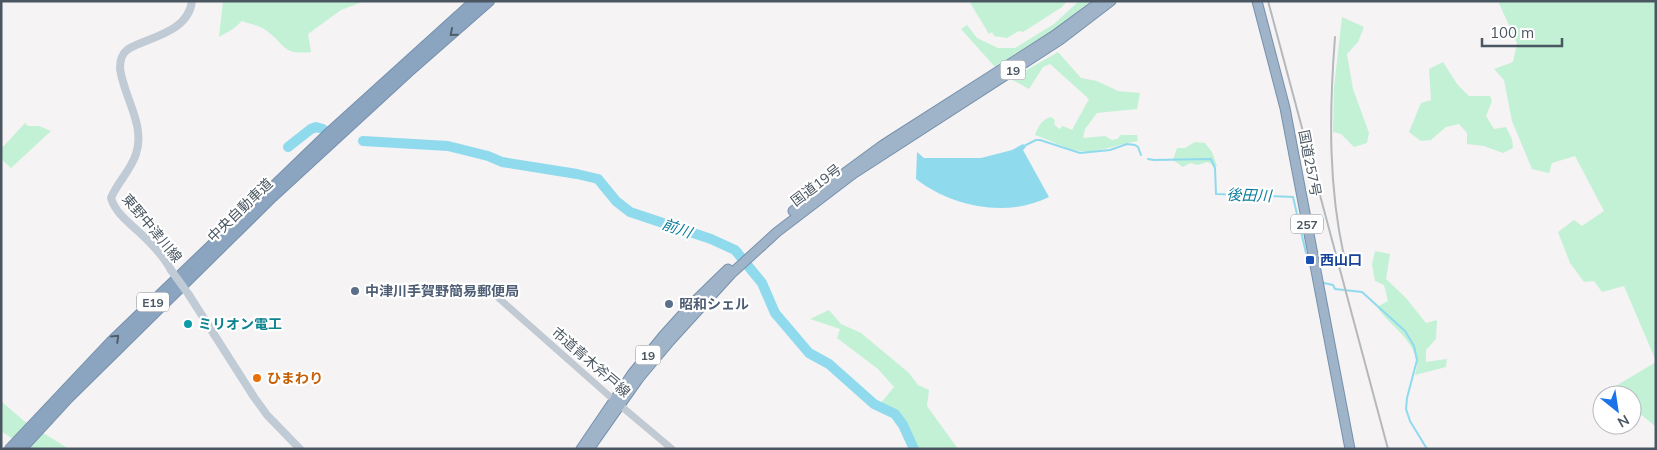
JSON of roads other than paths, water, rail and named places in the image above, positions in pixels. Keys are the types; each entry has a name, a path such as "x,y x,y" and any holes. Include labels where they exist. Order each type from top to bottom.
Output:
{"highway":[{"name":"中央自動車道","path":"315,152 475,1"},
{"name":"中央自動車道","path":"10,449 112,342 305,161 489,1"},
{"name":"国道19号","path":"911,131 1055,35 1101,1"},
{"name":"国道19号","path":"589,449 618,403 632,374 663,336 692,304 753,249 884,148 1060,40 1111,1"},
{"name":"国道257号","path":"1257,1 1287,118 1350,449"},
{"name":"中央自動車道","path":"21,449 68,398 259,210 305,161"},
{"name":"国道19号","path":"581,449 618,403"}],"main road":[{"name":"東野中津川線","path":"192,1 189,13 181,24 126,50 121,60 120,68 135,118 139,142 136,155 111,198 113,205 160,253 266,414 300,449"}],"street":[{"name":"市道青木斧戸線","path":"494,294 672,449"}],"water":[{"path":"1023,144 1026,147 1023,150 1049,197 1033,203 1016,207 998,208 963,203 930,189 916,179 917,152 924,158 981,158 1012,150"}],"waterway":[{"name":"前川","path":"288,147 311,129 316,127 323,129"},
{"name":"後田川","path":"1024,146 1040,140 1080,153 1110,150 1127,144 1138,147 1141,155"},
{"name":"前川","path":"363,141 448,146 488,156 502,162 598,179 616,201 630,212 711,239 735,250 762,283 775,313 809,353 829,364 874,404 895,414 903,425 914,449"},
{"name":"後田川","path":"1148,159 1211,159 1215,168 1216,194 1293,197 1306,253"},
{"name":"後田川","path":"1324,283 1333,285 1335,289 1362,292 1405,331 1414,346 1417,360 1406,409 1410,421 1427,449"}],"railway":[{"path":"1268,1 1388,449"},
{"path":"1335,37 1331,123 1333,180 1340,237 1346,265"}],"place":[{"name":"西山口","path":"1310,260"},
{"name":"中津川手賀野簡易郵便局","path":"355,291"},
{"name":"昭和シェル","path":"669,304"},
{"name":"ミリオン電工","path":"188,324"},
{"name":"ひまわり","path":"257,378"}]}
